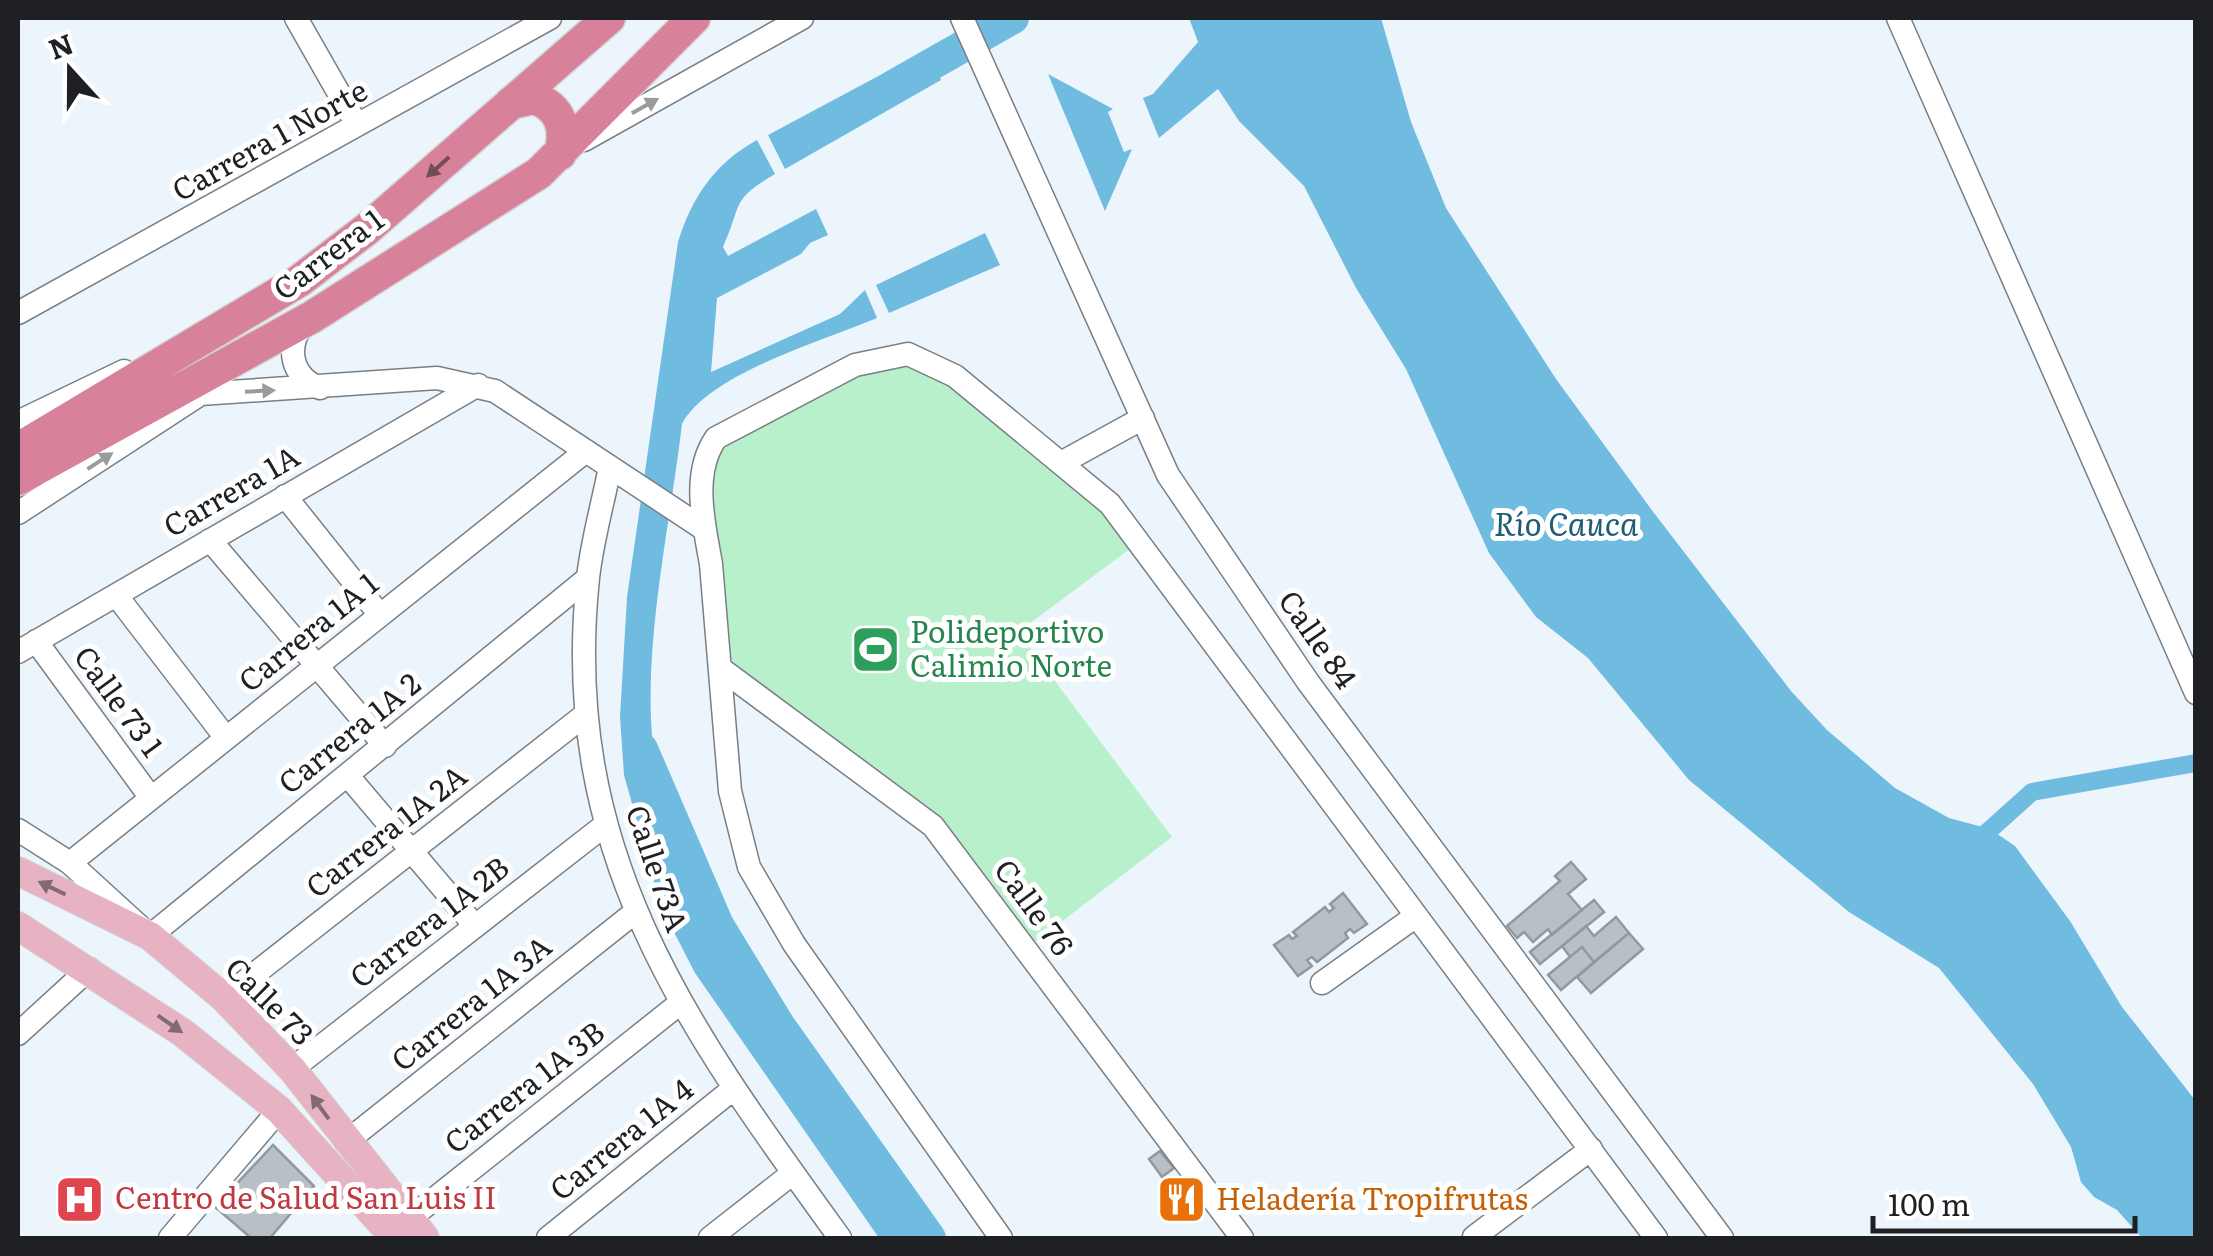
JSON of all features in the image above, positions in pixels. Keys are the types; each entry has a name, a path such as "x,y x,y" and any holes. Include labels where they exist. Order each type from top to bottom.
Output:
{"highway":[{"name":"Carrera 1","path":"18,478 367,230 609,18"},
{"name":"Carrera 1","path":"18,449 312,318 490,205 560,154 694,18"},
{"path":"658,55 709,18"},
{"path":"511,103 534,98 554,110 564,129 560,154"}],"main road":[{"name":"Calle 73","path":"18,871 150,936 224,998 292,1069 409,1232"},
{"path":"18,926 183,1032 279,1110 409,1232"}],"street":[{"path":"296,18 357,126"},
{"name":"Carrera 1 Norte","path":"18,313 550,18"},
{"name":"Carrera 1","path":"560,154 802,18"},
{"name":"Calle 84","path":"962,18 1168,475 1308,682 1722,1238"},
{"path":"1898,18 2196,693"},
{"path":"312,318 295,336 293,360 306,381 320,388"},
{"path":"18,513 312,318"},
{"path":"18,422 233,324"},
{"path":"1001,1238 794,944 749,866 733,816 711,564 701,527 706,457 716,438 855,365 908,354 955,376 1110,504 1656,1238"},
{"path":"200,394 437,378 478,384 495,391 701,527"},
{"name":"Carrera 1A","path":"27,647 478,384"},
{"path":"1061,464 1143,418"},
{"name":"Carrera 1A 1","path":"70,863 586,451"},
{"name":"Calle 73A","path":"610,466 588,578 586,714 605,825 634,913 679,1004 732,1089 840,1238"},
{"path":"285,496 380,615"},
{"path":"210,540 385,746"},
{"name":"Carrera 1A 2","path":"150,936 588,578"},
{"path":"116,595 226,738"},
{"name":"Calle 73 1","path":"27,647 151,798"},
{"name":"Calle 76","path":"720,668 934,826 1242,1238"},
{"name":"Carrera 1A 2A","path":"224,998 586,714"},
{"path":"348,776 475,926"},
{"name":"Carrera 1A 2B","path":"292,1069 605,825"},
{"path":"18,830 70,863 150,936"},
{"name":"Carrera 1A 3A","path":"346,1142 634,913"},
{"path":"1322,983 1416,916"},
{"path":"18,1034 90,969"},
{"name":"Carrera 1A 3B","path":"409,1232 679,1004"},
{"name":"Carrera 1A 4","path":"548,1238 732,1089"},
{"path":"170,1238 279,1110"},
{"path":"1474,1237 1591,1149"},
{"path":"710,1238 793,1174"}],"green space":[{"name":"Polideportivo Calimio Norte","path":"934,363 1138,543 1018,632 1172,837 1026,949 948,842 720,668 705,457 855,365"}],"water":[{"name":"Río Cauca","path":"1189,18 1381,18 1411,122 1446,208 1556,379 1654,513 1791,691 1827,730 1895,788 1949,818 1990,829 2015,846 2070,921 2122,1007 2195,1100 2195,1238 2142,1238 2117,1210 2094,1197 2081,1182 2071,1147 2033,1084 1939,968 1849,912 1689,780 1588,658 1536,617 1489,553 1406,369 1356,288 1304,186 1239,121 1218,89 1159,138 1143,98 1153,94 1198,42"},
{"path":"927,50 941,80 785,169 768,135"},
{"path":"1048,74 1113,109 1108,112 1124,152 1132,149 1105,211"},
{"path":"757,140 775,174 739,204 723,247 728,256 816,209 828,235 810,243 801,254 717,298 711,372 840,314 865,290 877,318 741,374 716,389 682,424 653,647 651,719 660,793 681,863 710,930 746,995 786,1058 917,1238 879,1238 695,973 661,907 624,775 620,717 627,597 678,242 690,210 707,183 729,159"},
{"path":"985,233 1000,265 889,313 876,285"}],"building":[{"path":"1571,862 1586,879 1568,894 1582,910 1552,935 1548,929 1533,942 1524,932 1517,938 1507,926 1560,881 1555,876"},
{"path":"1343,893 1367,924 1354,933 1350,929 1345,933 1348,938 1317,962 1312,957 1307,960 1312,966 1298,976 1274,945 1289,935 1292,939 1297,936 1293,932 1325,907 1329,912 1334,908 1330,904"},
{"path":"1594,900 1604,912 1540,964 1530,952"},
{"path":"1616,917 1629,933 1594,962 1582,947 1570,957 1562,946 1586,926 1594,936"},
{"path":"1629,933 1643,949 1591,993 1577,977"},
{"path":"1582,947 1594,962 1561,990 1548,975"},
{"path":"273,1145 314,1186 270,1238 251,1238 215,1207"},
{"path":"1160,1151 1174,1168 1162,1177 1149,1159"}],"waterway":[{"path":"895,85 1013,18"},
{"path":"642,749 718,925 779,1025 930,1238"},
{"path":"1974,844 2032,792 2196,763"}],"place":[{"name":"Polideportivo Calimio Norte","path":"875,650"},
{"name":"Centro de Salud San Luis II","path":"80,1199"},
{"name":"Heladería Tropifrutas","path":"1181,1200"}]}
